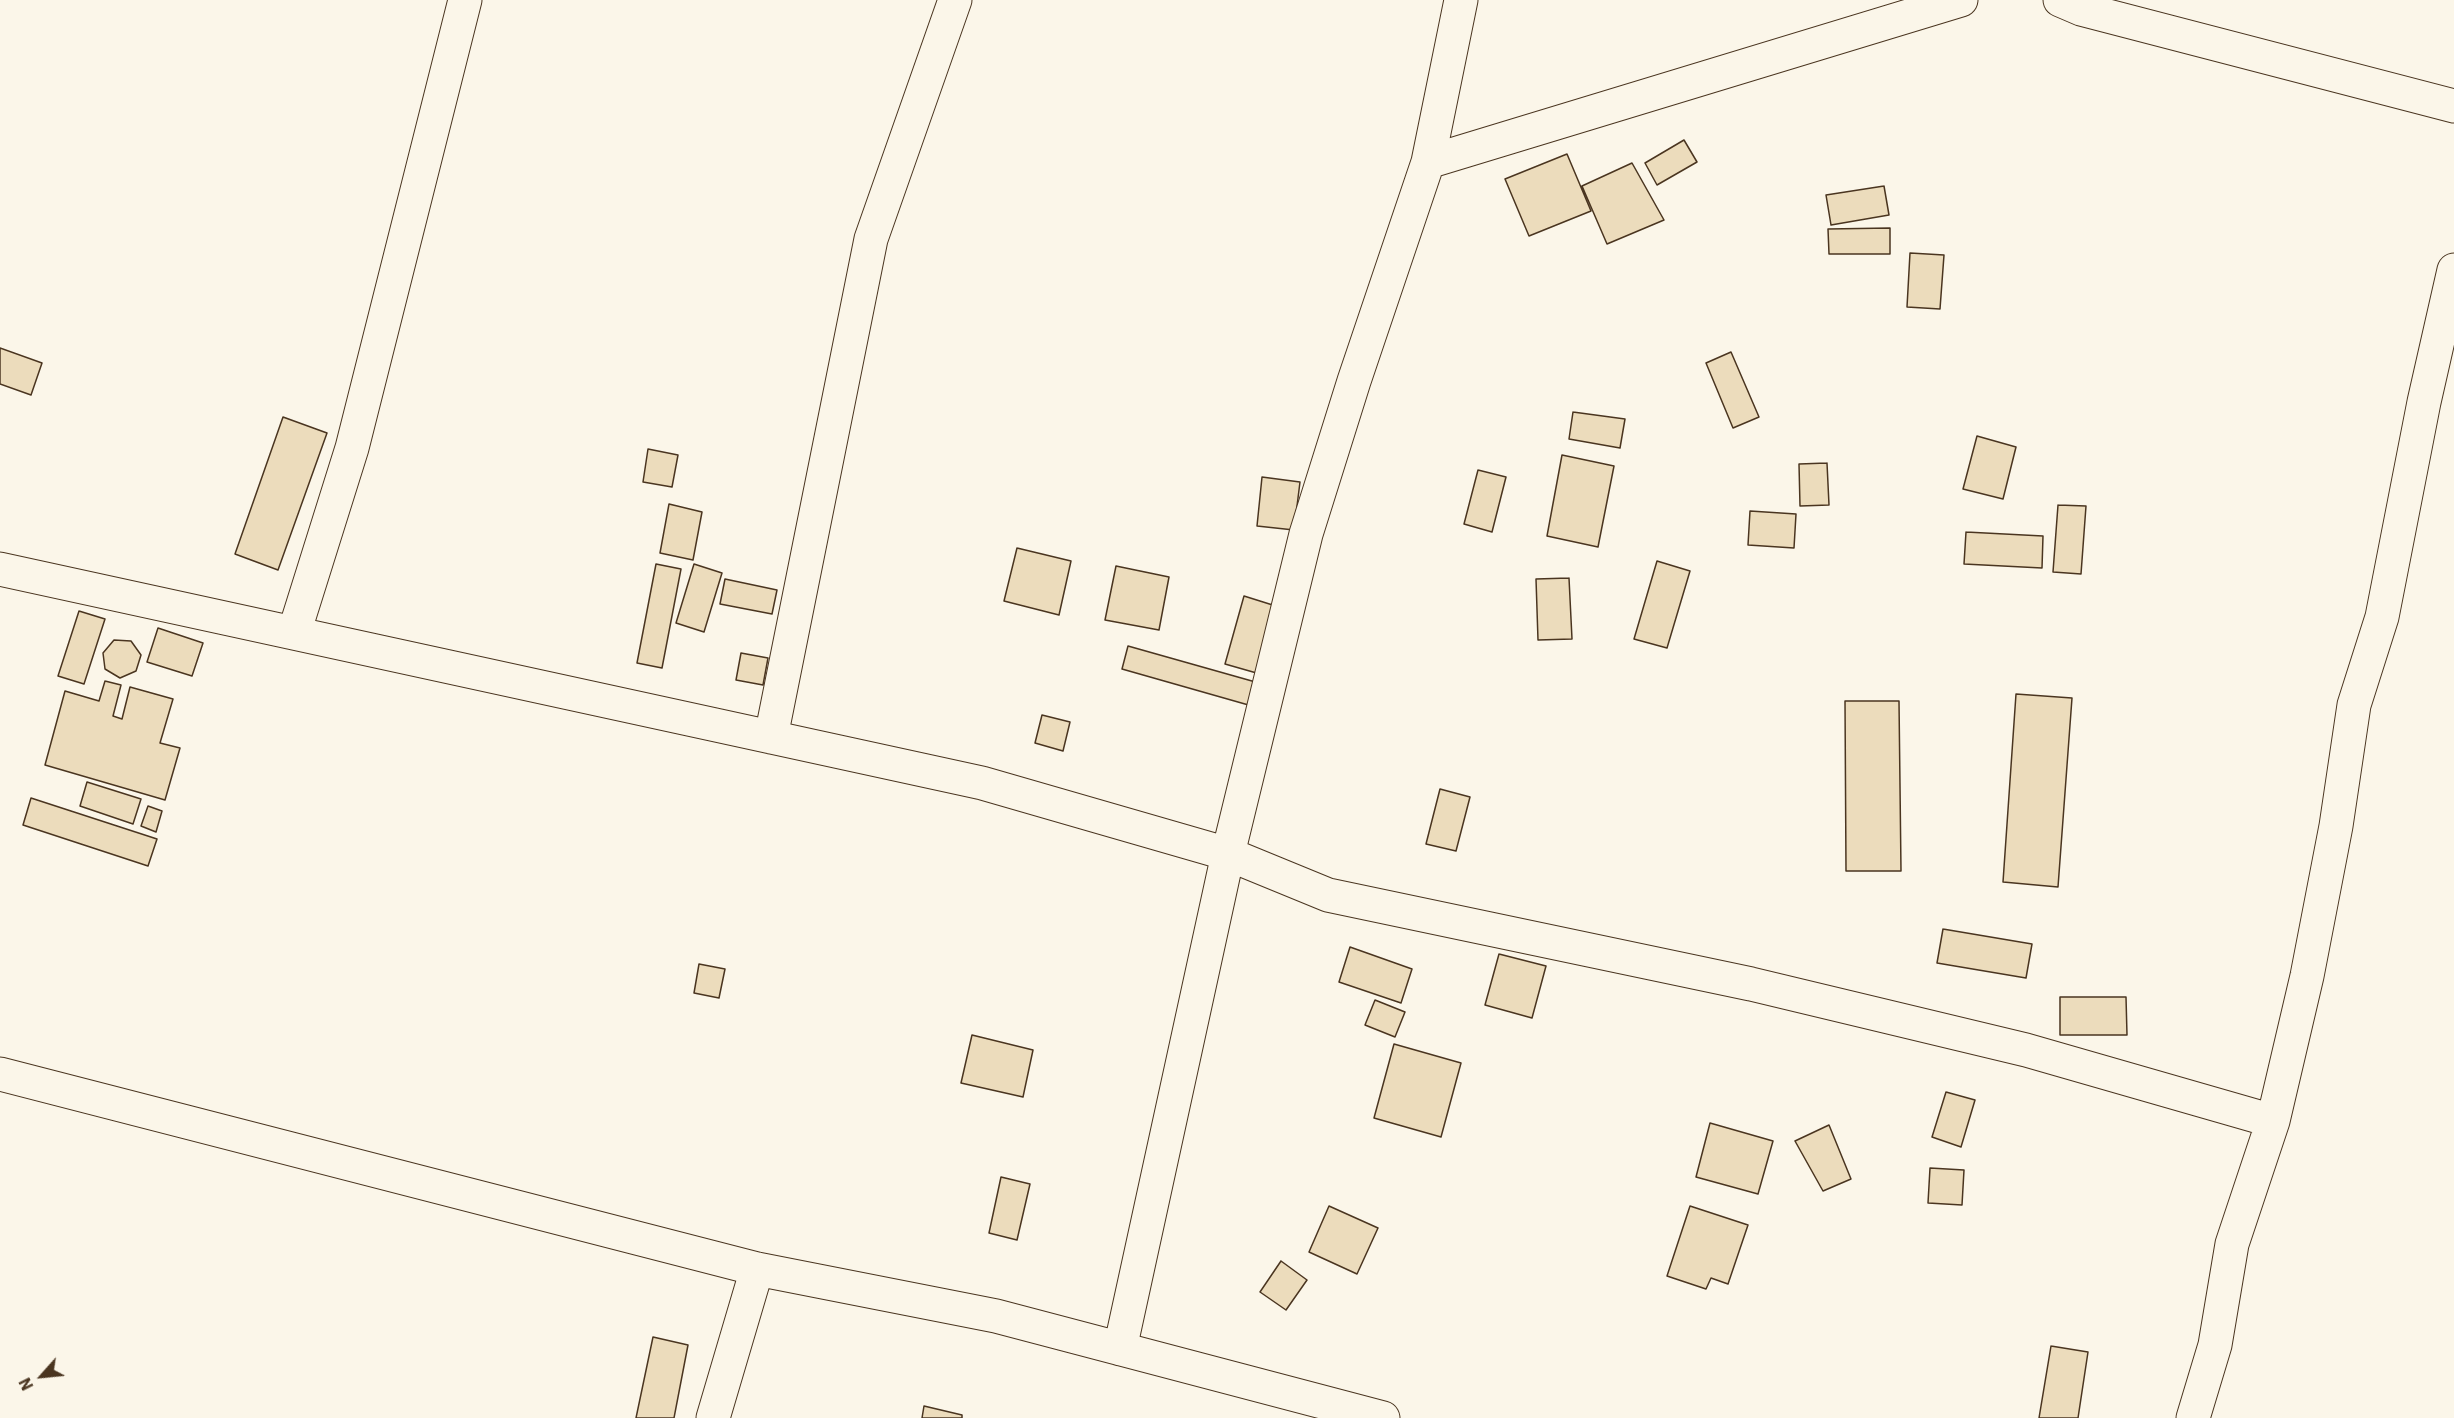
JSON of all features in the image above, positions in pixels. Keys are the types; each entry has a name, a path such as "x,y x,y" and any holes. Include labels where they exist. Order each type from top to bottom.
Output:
{"street":[{"path":"294,633 352,448 465,0"},
{"path":"771,737 871,239 955,0"},
{"path":"1120,1349 1228,854 1306,534 1354,381 1428,162 1461,0"},
{"path":"1428,162 1961,0"},
{"path":"2060,0 2081,9 2454,106"},
{"path":"2193,1418 2215,1345 2232,1244 2273,1121 2336,825 2354,705 2382,617 2424,402 2454,270"},
{"path":"0,569 982,783 1228,854 1328,895 1762,987 2026,1050 2273,1121"},
{"path":"0,1074 757,1269 996,1316 1383,1418"},
{"path":"713,1418 757,1269"}],"building":[{"path":"1684,140 1697,162 1657,185 1645,163"},
{"path":"1567,154 1591,211 1529,236 1505,179"},
{"path":"1632,163 1664,220 1607,244 1582,186"},
{"path":"1884,186 1889,215 1831,225 1826,195"},
{"path":"1890,228 1890,254 1829,254 1828,229"},
{"path":"1910,253 1944,255 1940,309 1907,307"},
{"path":"0,348 42,363 31,395 0,384"},
{"path":"1731,352 1759,417 1733,428 1706,363"},
{"path":"1573,412 1625,419 1620,448 1569,439"},
{"path":"283,417 327,433 278,570 235,554"},
{"path":"1977,436 2016,447 2003,499 1963,489"},
{"path":"648,449 678,455 672,487 643,482"},
{"path":"1562,455 1614,466 1598,547 1547,536"},
{"path":"1827,463 1829,505 1800,506 1799,464"},
{"path":"1478,470 1506,477 1492,532 1464,524"},
{"path":"1262,477 1300,482 1294,530 1257,526"},
{"path":"669,504 702,512 693,560 660,553"},
{"path":"2058,505 2086,506 2081,574 2053,572"},
{"path":"1750,511 1796,514 1794,548 1748,545"},
{"path":"1966,532 2043,536 2042,568 1964,564"},
{"path":"1017,548 1071,561 1059,615 1004,601"},
{"path":"1657,561 1690,571 1667,648 1634,639"},
{"path":"656,564 681,569 662,668 637,663"},
{"path":"694,564 722,573 704,632 676,623"},
{"path":"1116,566 1169,577 1159,630 1105,620"},
{"path":"1569,578 1572,639 1538,640 1536,579"},
{"path":"725,579 777,590 772,614 720,604"},
{"path":"1244,596 1279,607 1260,674 1225,664"},
{"path":"79,611 105,619 84,684 58,676"},
{"path":"158,628 203,643 192,676 147,662"},
{"path":"114,640 131,641 141,655 136,671 120,678 105,669 103,653"},
{"path":"1128,646 1259,683 1252,706 1122,669"},
{"path":"741,653 768,658 763,685 736,680"},
{"path":"105,681 121,685 113,716 122,719 130,687 173,699 160,743 180,748 165,800 45,765 65,691 99,701"},
{"path":"2016,694 2072,698 2058,887 2003,882"},
{"path":"1845,701 1899,701 1901,871 1846,871"},
{"path":"1042,715 1070,722 1063,751 1035,743"},
{"path":"87,782 141,799 133,824 80,806"},
{"path":"1440,789 1470,797 1456,851 1426,844"},
{"path":"31,798 157,839 148,866 23,825"},
{"path":"148,806 162,811 156,832 141,826"},
{"path":"1943,929 2032,944 2026,978 1937,963"},
{"path":"1350,947 1412,969 1401,1003 1339,982"},
{"path":"1499,954 1546,966 1532,1018 1485,1005"},
{"path":"699,964 725,969 719,998 694,993"},
{"path":"2060,997 2126,997 2127,1035 2060,1035"},
{"path":"1375,1000 1405,1012 1395,1037 1365,1025"},
{"path":"972,1035 1033,1050 1023,1097 961,1083"},
{"path":"1394,1044 1461,1063 1441,1137 1374,1118"},
{"path":"1946,1092 1975,1100 1961,1147 1932,1137"},
{"path":"1710,1123 1773,1141 1758,1194 1696,1177"},
{"path":"1829,1125 1851,1179 1823,1191 1795,1141"},
{"path":"1930,1168 1964,1170 1962,1205 1928,1203"},
{"path":"1001,1177 1030,1184 1017,1240 989,1233"},
{"path":"1329,1206 1378,1228 1357,1274 1309,1252"},
{"path":"1690,1206 1748,1225 1728,1284 1711,1278 1706,1289 1667,1276"},
{"path":"1281,1261 1307,1280 1286,1310 1260,1292"},
{"path":"653,1337 688,1345 674,1418 636,1418"},
{"path":"2051,1346 2088,1352 2078,1418 2039,1418"},
{"path":"924,1406 962,1415 962,1418 922,1418"}]}
